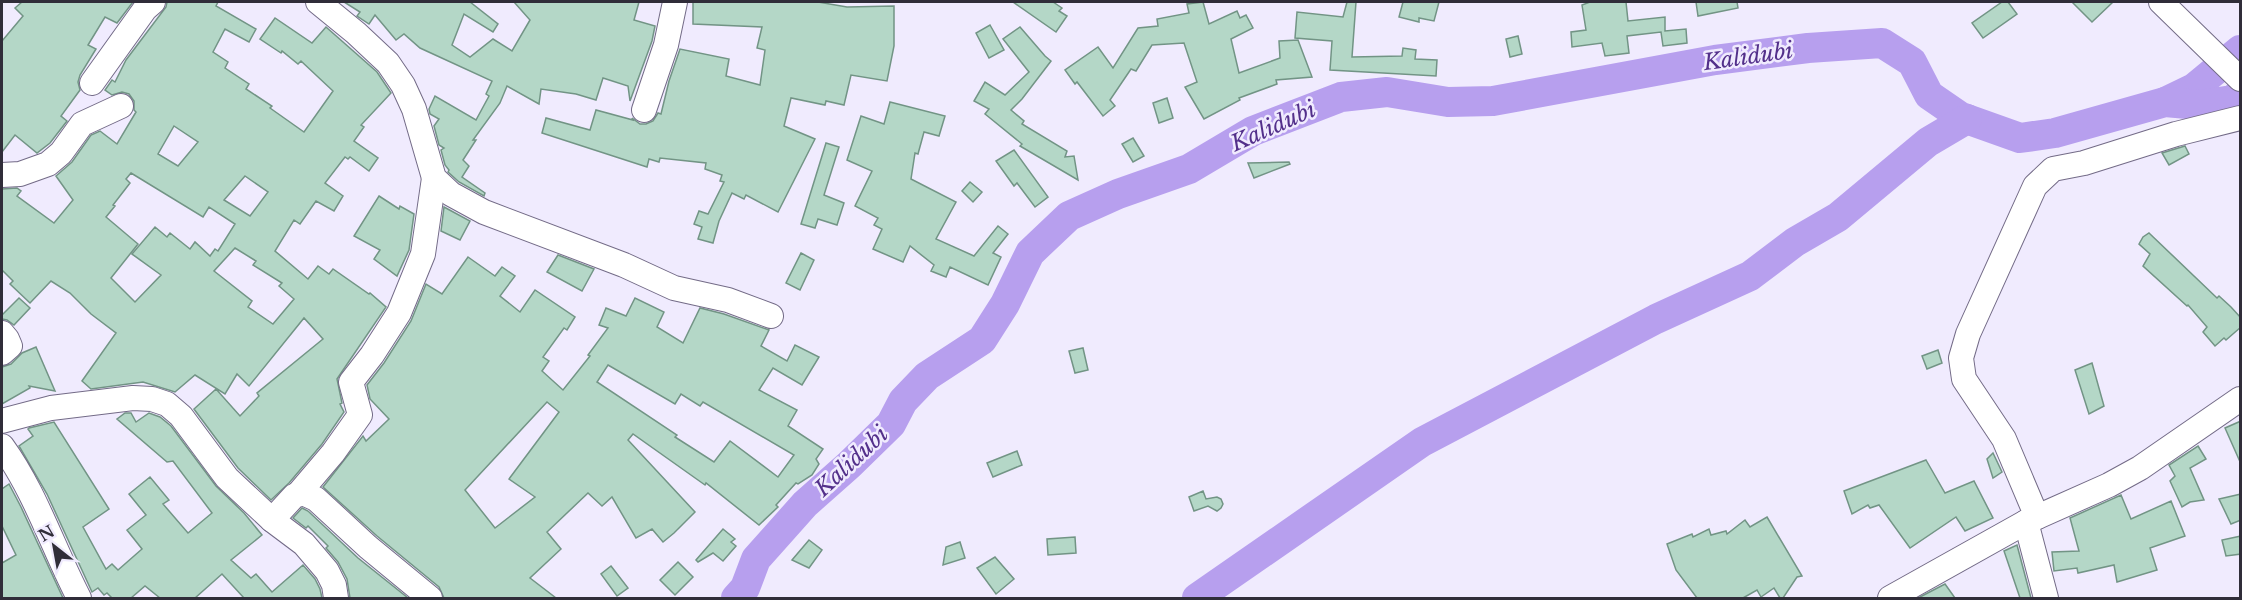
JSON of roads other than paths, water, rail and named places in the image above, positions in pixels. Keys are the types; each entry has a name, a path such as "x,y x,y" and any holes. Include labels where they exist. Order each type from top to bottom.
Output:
{"street":[{"path":"92,83 145,9 153,2"},
{"path":"272,520 333,453 360,415 351,382 372,356 399,313 423,254 434,178 414,109 403,85 380,56 318,2"},
{"path":"644,110 666,45 675,2"},
{"path":"2161,2 2241,79"},
{"path":"2,175 20,174 48,164 61,153 82,124 121,106"},
{"path":"2046,598 2031,519 2004,439 1964,379 1960,358 1968,334 2035,186 2053,169 2084,163 2176,134 2241,118"},
{"path":"434,178 451,194 484,212 624,265 674,288 728,300 771,316"},
{"path":"2,333 10,346 2,353"},
{"path":"2,421 51,408 133,398 152,399 167,404 181,416 227,478 272,520 304,544 327,571 334,585 336,598"},
{"path":"1900,596 2031,519 2109,485 2139,468 2241,399"},
{"path":"2,446 18,469 79,598"},
{"path":"299,493 316,499 368,547 430,598"}],"waterway":[{"name":"Kalidubi","path":"736,598 745,588 756,559 805,504 891,424 903,401 927,376 982,340 1005,304 1030,253 1069,216 1118,194 1189,169 1253,131 1341,97 1387,92 1448,102 1493,101 1715,60 1808,48 1882,43 1912,62 1929,95 1961,117 2020,138 2055,133 2165,102 2199,105 2232,100 2240,94"},
{"path":"2165,102 2194,88 2240,50"},
{"name":"Kalidubi","path":"1197,598 1422,442 1656,319 1750,276 1795,242 1838,217 1928,142 1967,119"}]}
